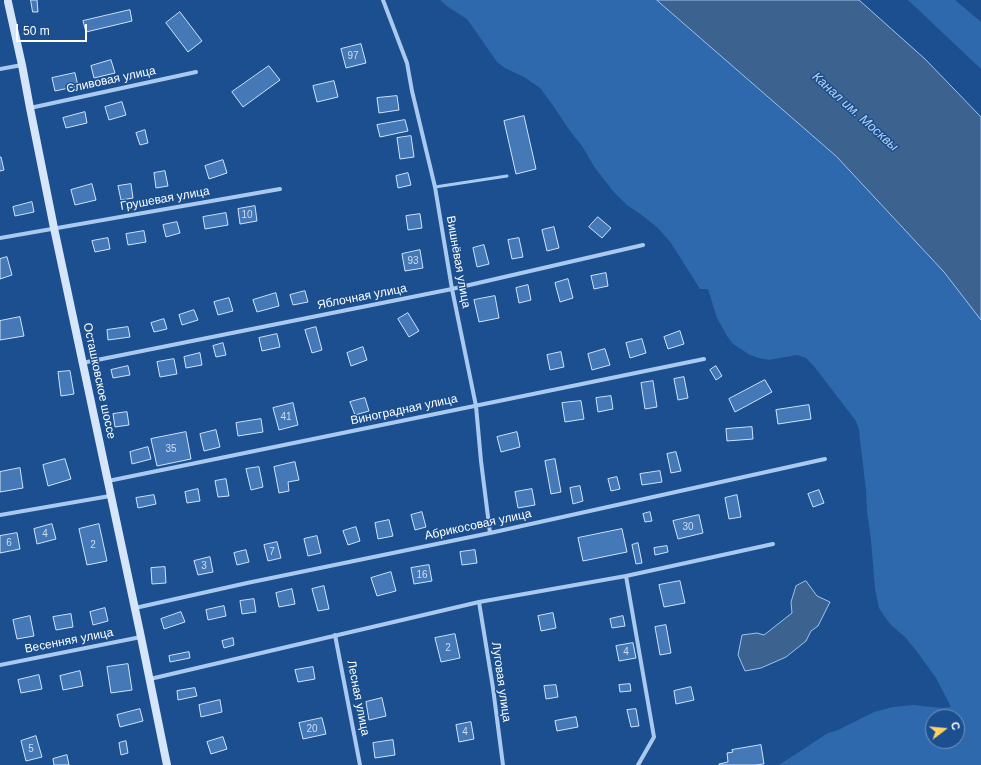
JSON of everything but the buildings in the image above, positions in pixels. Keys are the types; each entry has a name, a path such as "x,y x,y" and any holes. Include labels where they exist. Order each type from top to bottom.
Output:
{"street":[{"name":"Осташковское шоссе","path":"7,0 22,65 82,363 168,765"},
{"name":"Вишнёвая улица","path":"383,0 407,63 412,91 435,187 452,289 476,406 490,533"},
{"path":"0,69 22,65"},
{"name":"Сливовая улица","path":"30,108 196,72"},
{"name":"Грушевая улица","path":"0,238 280,189"},
{"name":"Яблочная улица","path":"82,363 452,289 643,245"},
{"name":"Виноградная улица","path":"107,481 704,359"},
{"name":"Абрикосовая улица","path":"135,608 490,533 825,459"},
{"path":"0,515 110,496"},
{"path":"149,679 479,602 626,576 773,544"},
{"path":"626,576 654,737 638,765"},
{"name":"Луговая улица","path":"479,602 493,688 503,765"},
{"name":"Лесная улица","path":"335,635 360,765"},
{"name":"Весенняя улица","path":"0,665 141,637"}],"lane":[{"path":"435,187 508,176"}],"shaded area":[{"path":"440,0 657,0 837,157 944,272 981,320 981,765 779,765 828,733 838,730 874,712 893,707 913,705 942,708 951,707 936,678 918,653 906,638 891,625 879,608 875,589 859,430 856,421 806,358 797,355 769,360 750,355 733,344 717,318 708,289 700,289 671,243 658,228 627,205 613,191 595,168 582,146 540,88 497,62 467,19"},
{"path":"908,0 955,0 981,22 981,69"}],"water":[{"name":"Канал им. Москвы","path":"657,0 859,0 925,59 981,117 981,320 944,272 837,157"},
{"path":"806,581 817,596 830,602 818,626 811,631 806,641 786,657 761,668 745,671 738,655 742,635 757,633 764,635 792,613 791,602 796,586"}]}
